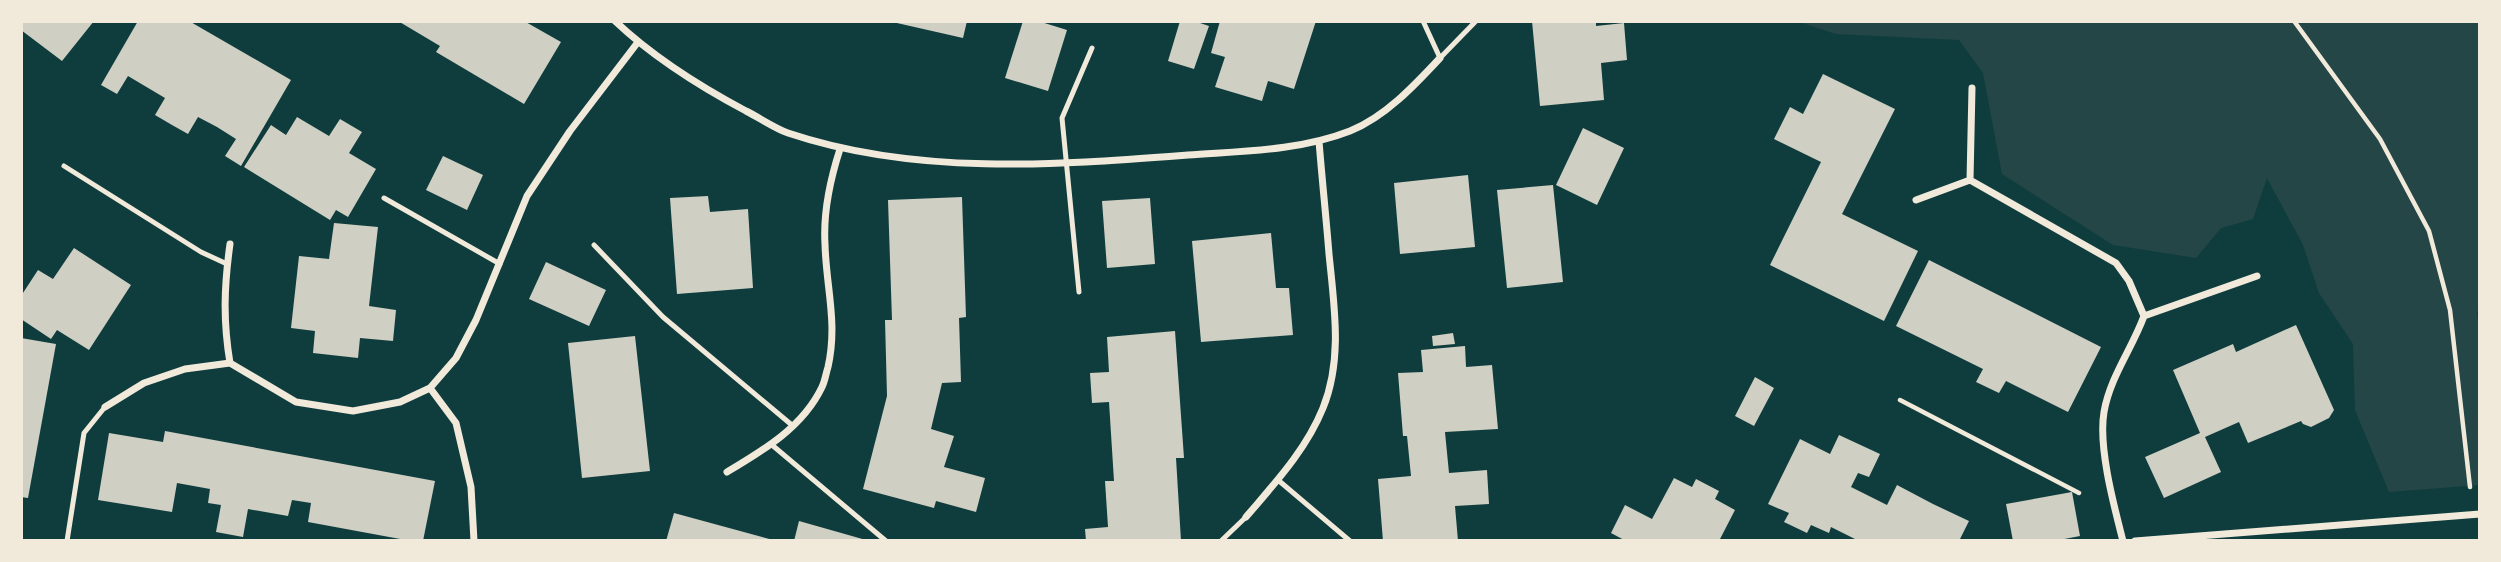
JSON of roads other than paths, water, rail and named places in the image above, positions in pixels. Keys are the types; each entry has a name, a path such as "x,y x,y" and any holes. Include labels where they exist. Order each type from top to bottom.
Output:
{"street":[{"path":"615,21 638,42 690,79 785,132 840,149 951,162 1067,163 1277,148 1319,141 1352,130 1377,115 1414,86 1440,58"},
{"path":"105,407 144,383 175,372 230,363 296,402 353,411 400,402 430,388 456,358 500,264 527,196 570,131 638,42"},
{"path":"1970,180 1972,88"},
{"path":"1246,517 1303,446 1323,407 1336,358 1334,301 1319,141"},
{"path":"727,472 772,445 800,420 823,386 833,343 831,292 825,244 828,188 840,149"},
{"path":"1916,200 1970,180 2116,263 2129,281 2144,316 2138,334 2118,370 2104,413 2105,461 2123,541"},
{"path":"230,244 224,283 224,327 230,363"},
{"path":"2144,316 2257,276"},
{"path":"430,388 456,423 471,487 474,541"},
{"path":"2135,541 2477,514"}],"lane":[{"path":"1423,21 1440,58 1476,21"},
{"path":"1080,292 1062,118 1092,48"},
{"path":"64,166 201,252 227,264"},
{"path":"384,198 500,264"},
{"path":"594,245 663,317 793,426"},
{"path":"67,541 84,433 105,407"},
{"path":"772,445 886,541"},
{"path":"1278,480 1350,541"},
{"path":"1221,541 1246,517"}]}
